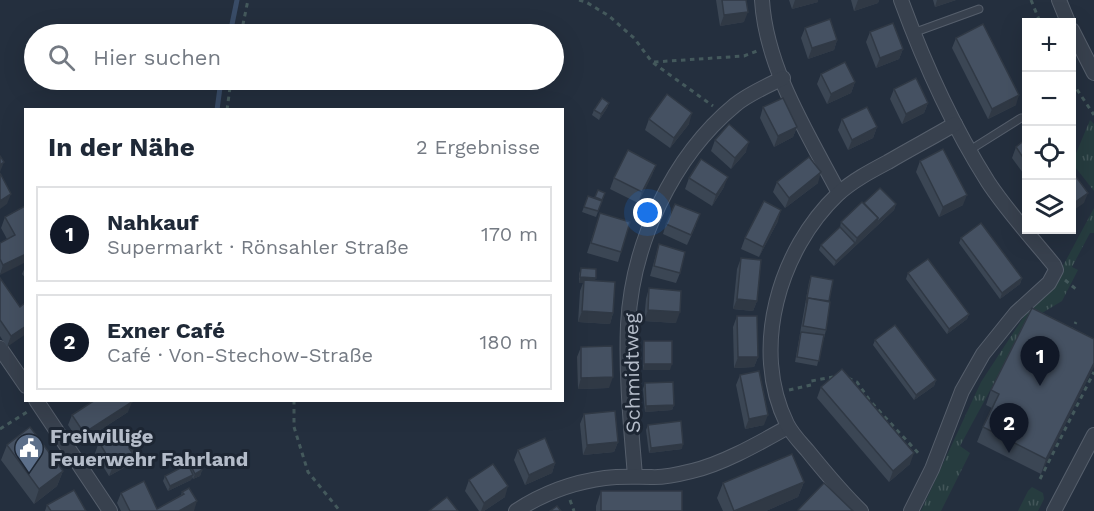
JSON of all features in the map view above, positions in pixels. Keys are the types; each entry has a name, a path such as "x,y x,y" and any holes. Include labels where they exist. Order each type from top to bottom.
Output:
{"street":[{"path":"762,0 766,34 791,100 839,193"},
{"path":"901,0 920,53 955,124 989,183 1056,270 1049,283 1016,313 983,354 962,391 932,469 911,511"},
{"path":"1059,0 1066,18"},
{"path":"1076,39 1094,73"},
{"name":"Schmidtweg","path":"635,476 628,379 628,323 636,273 654,213 689,152 736,104 783,78"},
{"path":"861,511 836,486 788,427 776,393 771,360 773,320 780,285 807,231 839,193 864,175 955,124"},
{"path":"0,348 24,383"},
{"path":"37,402 110,511"},
{"path":"516,511 531,501 573,484 605,478 635,476 653,478 694,470 756,446 788,427"},
{"path":"1054,511 1094,435"}],"lane":[{"path":"913,33 979,9"},
{"path":"970,150 1021,118"}],"path":[{"path":"243,24 248,0"},
{"path":"579,0 609,16 634,38 652,62 725,115"},
{"path":"1031,0 1038,18"},
{"path":"652,62 744,56 771,46"},
{"path":"1076,89 1094,115"},
{"path":"226,108 229,90"},
{"path":"1071,332 1076,322"},
{"path":"1040,479 1094,372"},
{"path":"776,393 812,385 811,381 842,375 856,382 870,401 932,469"},
{"path":"0,429 37,402"},
{"path":"294,402 294,427 308,472 340,511"}],"green space":[{"path":"1090,120 1094,124 1094,191 1076,168 1076,153"},
{"path":"1094,208 1094,233 1090,233 1072,267 1078,270 1062,301 1027,322 960,446 970,453 941,511 921,511 981,382 1023,318 1057,277"},
{"path":"1032,487 1043,493 1044,499 1038,511 1018,511 1028,491"}],"building":[{"path":"722,0 746,0 748,12 724,15"},
{"path":"830,19 837,40 812,48 805,28"},
{"path":"893,23 903,49 880,58 870,32"},
{"path":"983,24 1019,95 992,109 956,38"},
{"path":"845,62 855,82 831,94 821,74"},
{"path":"916,78 928,103 906,114 894,89"},
{"path":"667,94 692,113 674,138 649,119"},
{"path":"602,98 609,103 601,114 594,110"},
{"path":"783,98 797,127 778,136 763,107"},
{"path":"867,107 877,127 852,140 842,119"},
{"path":"729,124 749,142 735,158 715,140"},
{"path":"1022,142 1022,156 1016,147"},
{"path":"943,149 967,195 943,207 920,161"},
{"path":"628,150 656,165 642,192 614,178"},
{"path":"809,157 821,172 789,198 777,182"},
{"path":"701,159 728,177 716,195 689,178"},
{"path":"0,173 11,194 0,201"},
{"path":"1076,177 1088,193 1076,201"},
{"path":"880,188 896,204 876,223 878,218 864,203"},
{"path":"598,190 605,193 602,200 595,197"},
{"path":"588,196 602,201 598,211 584,207"},
{"path":"764,201 781,210 763,247 745,238"},
{"path":"862,202 878,218 857,238 841,222"},
{"path":"675,204 700,214 691,235 666,224"},
{"path":"24,207 24,255 3,265 0,259 0,243 15,235 5,217"},
{"path":"600,213 630,222 621,252 591,243"},
{"path":"981,223 1022,278 1002,293 961,238"},
{"path":"840,227 855,243 836,261 821,245"},
{"path":"659,244 685,252 680,273 654,266"},
{"path":"741,258 761,260 757,301 737,299"},
{"path":"928,259 969,314 949,329 908,273"},
{"path":"581,268 596,269 596,278 580,277"},
{"path":"811,276 833,280 829,301 808,298 806,303"},
{"path":"0,278 20,307 24,304 24,327 11,336 0,320"},
{"path":"584,280 615,282 613,313 582,311"},
{"path":"649,288 681,291 680,312 648,310"},
{"path":"808,298 830,302 826,330 803,326"},
{"path":"1032,308 1094,339 1094,363 1046,459 983,427 999,394 991,390"},
{"path":"737,316 757,316 758,357 738,357"},
{"path":"895,325 936,380 916,395 875,340"},
{"path":"801,332 824,335 819,361 797,357"},
{"path":"644,341 672,341 672,364 644,364"},
{"path":"612,346 613,377 581,378 581,347"},
{"path":"842,369 914,453 893,471 821,387"},
{"path":"759,371 768,415 749,419 740,375"},
{"path":"673,382 674,405 646,406 645,383"},
{"path":"92,402 132,402 84,433 72,415"},
{"path":"615,411 618,442 587,445 584,414"},
{"path":"681,421 683,444 651,448 648,425"},
{"path":"30,427 63,471 39,489 7,445"},
{"path":"130,428 138,442 129,448 133,454 113,466 99,442"},
{"path":"545,438 555,463 529,475 518,450"},
{"path":"792,454 804,482 734,511 723,483"},
{"path":"197,461 202,470 195,474 190,464"},
{"path":"188,464 193,475 170,486 165,476"},
{"path":"493,464 508,486 484,503 469,480"},
{"path":"144,481 157,509 184,494 182,492 189,488 197,501 179,511 130,511 121,493"},
{"path":"824,483 853,511 799,511"},
{"path":"74,490 86,511 51,511 47,505"},
{"path":"601,491 682,491 682,511 601,511"},
{"path":"447,497 458,511 429,511"},
{"path":"557,506 561,511 550,511"}],"waterway":[{"path":"232,24 237,0"},
{"path":"217,108 220,90"}],"place":[{"name":"Nahkauf","path":"1040,386"},
{"name":"Exner Café","path":"1009,453"},
{"name":"Freiwillige Feuerwehr Fahrland","path":"29,474"}]}
